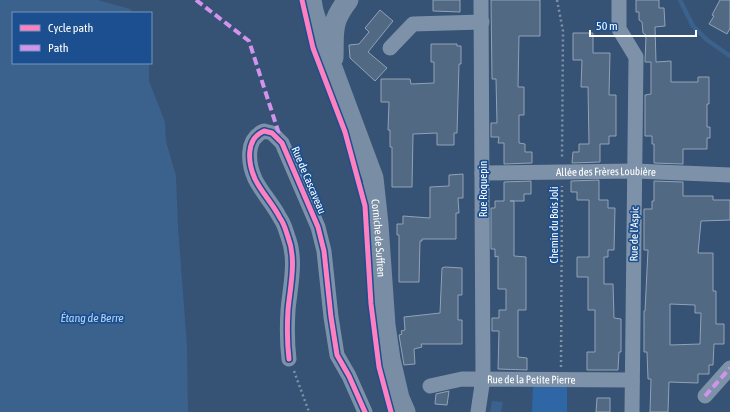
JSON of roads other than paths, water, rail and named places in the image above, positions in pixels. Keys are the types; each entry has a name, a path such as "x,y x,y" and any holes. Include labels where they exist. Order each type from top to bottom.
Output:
{"main road":[{"name":"Corniche de Suffren","path":"311,0 318,29 373,178 378,224 385,325 390,359 399,398 404,412"},
{"path":"318,0 325,4 333,5 341,4 348,0"},
{"name":"Corniche de Suffren","path":"333,68 332,37 335,21 339,11 348,0"}],"street":[{"name":"Rue Roquepin","path":"478,412 484,378 482,0"},
{"name":"Rue de l'Aspic","path":"619,0 619,29 636,57 632,412"},
{"path":"390,48 413,24 482,22"},
{"name":"Rue de Cascaveau","path":"290,359 287,339 293,260 290,241 281,219 255,179 250,162 250,146 253,138 258,133 264,131 272,134 282,143 318,227 324,251 331,317 337,355 349,376 365,412"},
{"name":"Allée des Frères Loubière","path":"482,173 635,171 730,175"},
{"path":"706,396 730,368"},
{"name":"Rue de la Petite Pierre","path":"430,386 462,379 484,378 632,380"}],"water":[{"name":"Étang de Berre","path":"0,0 98,0 130,9 132,12 12,12 12,64 149,64 149,81 165,122 166,141 176,176 178,226 187,346 188,412 0,412"},
{"path":"492,401 503,402 501,412 490,412"}],"waterway":[{"path":"680,0 693,26 707,40 730,56"}]}
